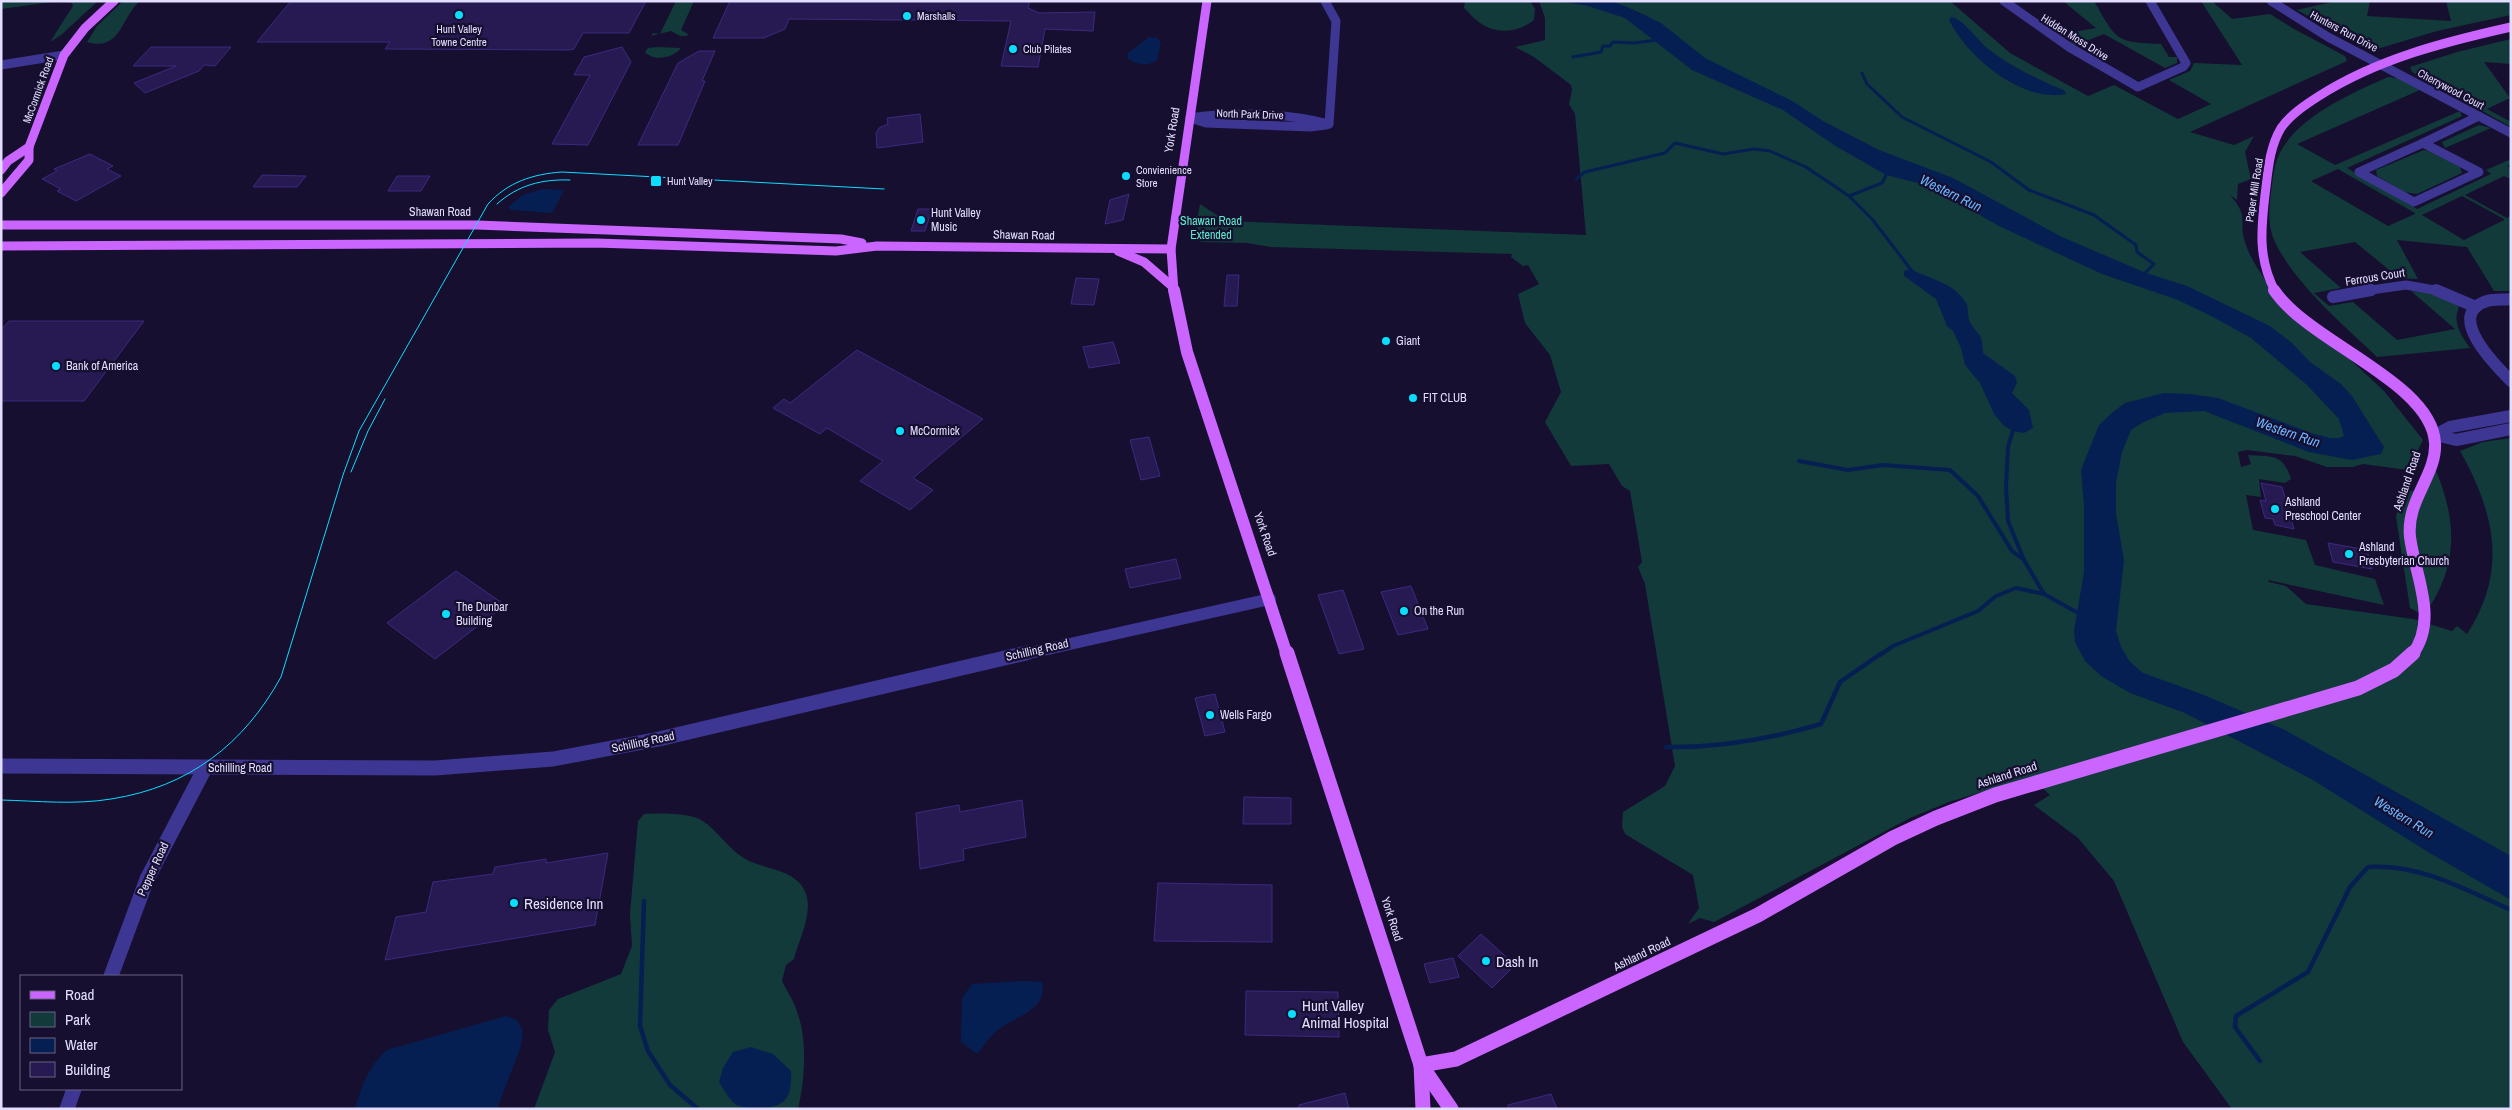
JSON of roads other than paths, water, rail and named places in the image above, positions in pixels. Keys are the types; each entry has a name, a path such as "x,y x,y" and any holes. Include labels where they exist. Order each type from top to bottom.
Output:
{"main road":[{"name":"McCormick Road","path":"1,193 29,160 29,147 64,55 85,28 114,1"},
{"name":"York Road","path":"1207,1 1171,249 1173,287 1198,386 1270,599 1421,1065 1423,1109"},
{"name":"Paper Mill Road","path":"2435,435 2424,415 2407,395 2290,309 2273,288 2260,250 2262,216 2271,161 2276,139 2282,126 2300,110 2328,91 2381,64 2435,44 2511,27"},
{"path":"1,170 8,161 29,147"},
{"name":"Shawan Road","path":"1,225 477,225 841,239 877,246"},
{"path":"649,244 657,231"},
{"name":"Shawan Road","path":"1,246 649,244 836,251 877,246 1171,249"},
{"path":"1,252 33,245"},
{"path":"1111,248 1144,262 1173,287"},
{"name":"Ashland Road","path":"1421,1065 1456,1060 1663,962 1758,916 1893,838 1936,818 1995,795 2358,688 2398,668 2416,648 2425,620 2411,536 2411,518 2435,454 2435,435"},
{"name":"York Road","path":"1421,1065 1451,1109"}],"street":[{"name":"North Park Drive","path":"1190,118 1206,123 1310,127 1329,124 1336,24 1333,14 1325,1"},
{"name":"Hidden Moss Drive","path":"2004,1 2063,45 2138,87 2184,67 2186,63 2150,1"},
{"name":"Hunters Run Drive","path":"2271,1 2305,24 2381,64"},
{"path":"1,65 64,55"},
{"name":"Cherrywood Court","path":"2381,64 2511,133"},
{"path":"2423,143 2479,172 2414,202 2359,172 2479,116"},
{"name":"Ferrous Court","path":"2333,297 2413,284 2445,291 2476,307"},
{"path":"2511,299 2488,301 2476,307 2470,314 2468,324 2472,334 2493,364 2511,381"},
{"path":"2435,435 2450,428 2511,416"},
{"path":"2435,435 2456,440 2511,429"},
{"name":"Schilling Road","path":"1,766 435,768 508,764 590,753 659,739 1130,629 1270,599"},
{"name":"Pepper Road","path":"111,975 147,879 205,768"},
{"path":"67,1109 74,1090"}],"water":[{"name":"Western Run","path":"1561,1 1611,1 1661,23 1705,58 1794,102 1823,121 1879,150 1953,178 2062,237 2146,273 2187,286 2270,326 2292,343 2310,362 2341,384 2352,396 2384,447 2381,454 2352,460 2309,452 2204,411 2165,413 2131,430 2122,452 2116,483 2116,513 2124,560 2116,631 2121,647 2130,662 2143,673 2204,695 2283,729 2511,856 2511,900 2428,852 2313,780 2185,713 2130,693 2101,676 2085,661 2075,642 2074,630 2084,572 2084,506 2081,470 2099,425 2125,403 2164,393 2190,394 2218,398 2311,433 2330,438 2344,436 2339,419 2307,385 2251,338 2211,316 2178,300 2102,274 2001,227 1926,185 1886,175 1834,145 1783,110 1692,70 1625,18 1588,6"},
{"path":"1951,17 1960,21 1986,47 2004,60 2034,77 2065,91 2066,94 2049,95 2032,91 2014,84 1998,74 1982,62 1957,34 1949,20"},
{"path":"1149,37 1157,38 1161,43 1157,60 1150,64 1142,64 1130,60 1127,57 1128,53"},
{"path":"542,189 564,190 552,213 511,210 508,207 523,195"},
{"path":"1910,269 1941,282 1961,296 1967,305 1970,322 1981,337 1983,353 2015,376 2017,383 2012,393 2029,410 2033,428 2024,433 2013,431 2004,426 1994,414 1980,383 1965,365 1961,348 1953,331 1947,326 1936,299 1904,276 1904,271"},
{"path":"1020,981 1042,982 1043,991 1036,1006 998,1030 977,1054 961,1042 962,998 972,984"},
{"path":"506,1016 517,1020 523,1031 521,1046 497,1109 355,1109 363,1084 370,1070 387,1050"},
{"path":"751,1047 773,1054 791,1071 790,1091 787,1098 780,1104 760,1108 740,1106 735,1104 719,1082 723,1068 733,1052"}],"waterway":[{"path":"1573,57 1601,52 1603,46 1610,46 1613,42 1634,43 1657,40"},
{"path":"1862,73 1867,84 1902,117 1991,162 2029,190 2094,215 2136,245 2137,252 2154,264 2143,275"},
{"path":"1576,179 1585,172 1665,153 1675,143 1723,154 1754,149 1770,151 1806,167 1849,196"},
{"path":"1849,196 1882,183 1888,171"},
{"path":"1849,196 1872,219 1912,271"},
{"path":"2014,427 2008,447 2006,487 2008,521 2024,560"},
{"path":"1799,461 1848,470 1883,465 1950,470 1978,496 2012,551 2024,560"},
{"path":"2024,560 2044,594"},
{"path":"1880,655 1893,646 1978,611 1996,596 2016,588 2044,594"},
{"path":"2044,594 2080,614"},
{"path":"1666,747 1725,744 1783,734 1821,724 1840,682 1882,653"},
{"path":"2260,1061 2235,1027 2236,1016 2308,972 2350,887 2368,867 2387,867 2424,874 2459,886 2511,910"},
{"path":"644,901 640,1026 648,1051 670,1085 698,1109"}],"tram line":[{"path":"1,800 84,802 139,793 189,773 211,759 232,742 250,723 281,677 343,475 359,431 488,204 504,190 531,177 562,172 884,189"},
{"path":"497,204 513,192 531,184 570,180"},
{"path":"351,472 368,431 385,399"}],"place":[{"name":"Hunt Valley Towne Centre","path":"459,15"},
{"name":"Marshalls","path":"907,16"},
{"name":"Club Pilates","path":"1013,49"},
{"name":"Convienience Store","path":"1126,176"},
{"name":"Hunt Valley","path":"656,181"},
{"name":"Hunt Valley Music","path":"921,220"},
{"name":"Giant","path":"1386,341"},
{"name":"Bank of America","path":"56,366"},
{"name":"FIT CLUB","path":"1413,398"},
{"name":"McCormick","path":"900,431"},
{"name":"Ashland Preschool Center","path":"2275,509"},
{"name":"Ashland Presbyterian Church","path":"2349,554"},
{"name":"On the Run","path":"1404,611"},
{"name":"The Dunbar Building","path":"446,614"},
{"name":"Wells Fargo","path":"1210,715"},
{"name":"Residence Inn","path":"514,903"},
{"name":"Dash In","path":"1486,961"},
{"name":"Hunt Valley Animal Hospital","path":"1292,1014"}],"park label":[{"name":"Shawan Road Extended","path":"1211,228"}]}
